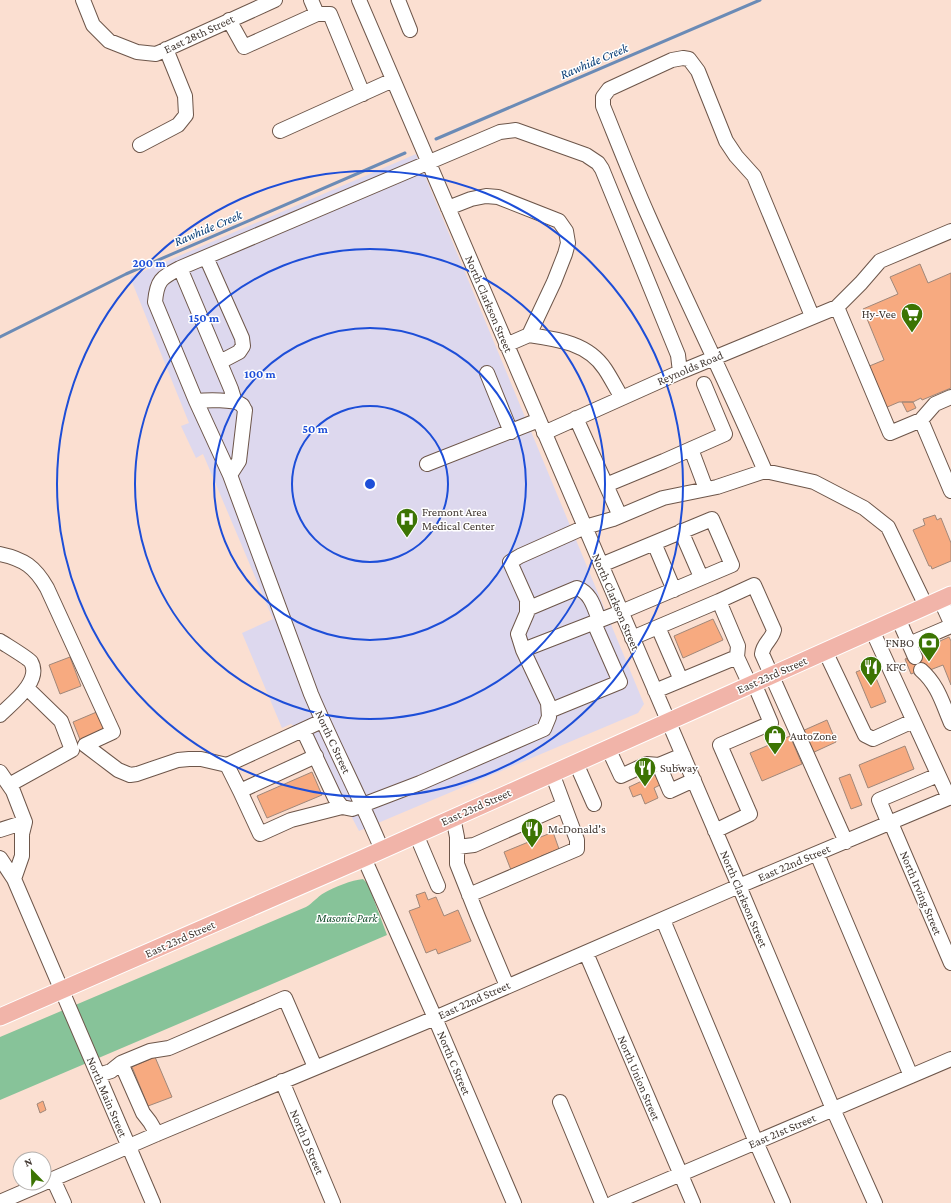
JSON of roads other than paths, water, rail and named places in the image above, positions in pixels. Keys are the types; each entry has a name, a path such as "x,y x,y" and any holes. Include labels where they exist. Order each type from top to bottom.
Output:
{"main road":[{"name":"East 23rd Street","path":"0,1016 364,858 939,600"}],"street":[{"name":"East 28th Street","path":"83,0 93,25 109,41 137,52 156,54 275,0"},
{"path":"311,0 317,14"},
{"name":"North Clarkson Street","path":"359,0 620,612 694,780 833,1109 875,1203"},
{"path":"398,0 410,30"},
{"path":"229,20 244,47 317,14 330,14 363,94"},
{"path":"140,145 178,125 186,115 185,96 166,49"},
{"path":"765,471 648,214 603,106 603,97 609,89 672,60 683,58 689,59 698,71 726,141 736,156 754,176 812,316"},
{"path":"280,131 393,80"},
{"name":"North C Street","path":"382,850 310,694 230,475 196,401 155,302 156,288 164,277 180,268 500,132 516,130 586,155 598,163 602,169 678,355 680,372"},
{"path":"448,208 471,199 486,196 498,197 559,220 566,230 568,243 565,254 554,282 529,335"},
{"path":"951,231 880,261 837,307 890,433 921,420 935,404 951,397"},
{"path":"206,257 243,342 243,346 239,352 220,362"},
{"path":"180,268 236,402"},
{"name":"Reynolds Road","path":"427,464 511,432 542,427 576,418 680,372 812,316 837,307"},
{"path":"506,344 529,335 560,340 581,347 593,355 604,368 622,398"},
{"path":"487,373 511,432"},
{"path":"606,485 725,434 704,384"},
{"path":"196,401 208,400 236,402 242,404 245,410 239,461 230,475"},
{"path":"716,413 736,405"},
{"path":"576,418 620,516"},
{"path":"921,420 951,491"},
{"path":"691,449 706,489"},
{"path":"303,730 335,798 342,806 352,810 420,783 544,729 549,718 548,703 523,650 518,634 527,613 527,600 510,562 520,556 585,527 620,516 663,498 706,489 765,471 814,482 864,508 888,527 939,600 951,625 909,644"},
{"path":"523,650 596,622 732,565 712,519 601,565"},
{"path":"681,531 701,577"},
{"path":"654,543 674,590"},
{"path":"0,554 21,560 36,571 42,580 57,608 74,649 113,732 72,750 9,785"},
{"path":"632,638 754,585 774,630 772,636 762,648 762,654 846,842"},
{"path":"527,609 577,588 584,590 590,597 596,622 620,682 549,711"},
{"path":"715,831 750,814 720,745 771,723 737,657 738,646 718,601"},
{"path":"898,618 918,663 936,687 951,722"},
{"path":"658,627 681,680"},
{"path":"872,630 950,798"},
{"path":"0,641 31,662 34,672 31,684 0,715"},
{"path":"825,651 865,735 873,739 913,721"},
{"path":"655,691 737,657"},
{"path":"27,688 61,721 72,750"},
{"path":"85,745 118,770 130,775 138,774 178,760 200,759 227,765 322,721"},
{"path":"608,748 621,776 646,764 659,765 683,755"},
{"path":"240,791 316,756"},
{"path":"576,763 594,804"},
{"path":"227,765 260,834 291,820 342,806"},
{"path":"659,765 670,791 694,780"},
{"path":"0,772 13,791 25,822 22,834 22,856 14,879"},
{"path":"469,895 577,849 577,840 552,773"},
{"name":"North Irving Street","path":"938,775 879,800 951,963"},
{"name":"East 22nd Street","path":"0,1202 315,1067 435,1018 739,886 950,798"},
{"path":"457,847 474,845 564,805"},
{"path":"453,817 457,847 457,864 508,986"},
{"path":"0,830 25,822"},
{"path":"416,834 438,886"},
{"path":"817,854 911,1076"},
{"name":"North Main Street","path":"0,858 14,879 153,1203"},
{"name":"North C Street","path":"364,858 435,1018 514,1203"},
{"path":"663,920 783,1203"},
{"name":"North Union Street","path":"586,953 693,1203"},
{"path":"99,1075 111,1071 121,1063 150,1051 169,1048 285,998 315,1067"},
{"name":"East 21st Street","path":"613,1203 951,1059"},
{"path":"121,1063 143,1113 157,1134"},
{"name":"North D Street","path":"282,1081 333,1203"},
{"path":"560,1102 602,1203"},
{"path":"53,1179 64,1203"}],"waterway":[{"name":"Rawhide Creek","path":"436,139 760,0"},
{"name":"Rawhide Creek","path":"0,337 126,274 405,153"}],"place":[{"name":"Hy-Vee","path":"912,334"},
{"name":"Fremont Area Medical Center","path":"407,538"},
{"name":"FNBO","path":"929,662"},
{"name":"KFC","path":"871,686"},
{"name":"AutoZone","path":"775,756"},
{"name":"Subway","path":"645,788"},
{"name":"McDonald's","path":"532,848"}],"park label":[{"name":"Masonic Park","path":"347,918"}]}
